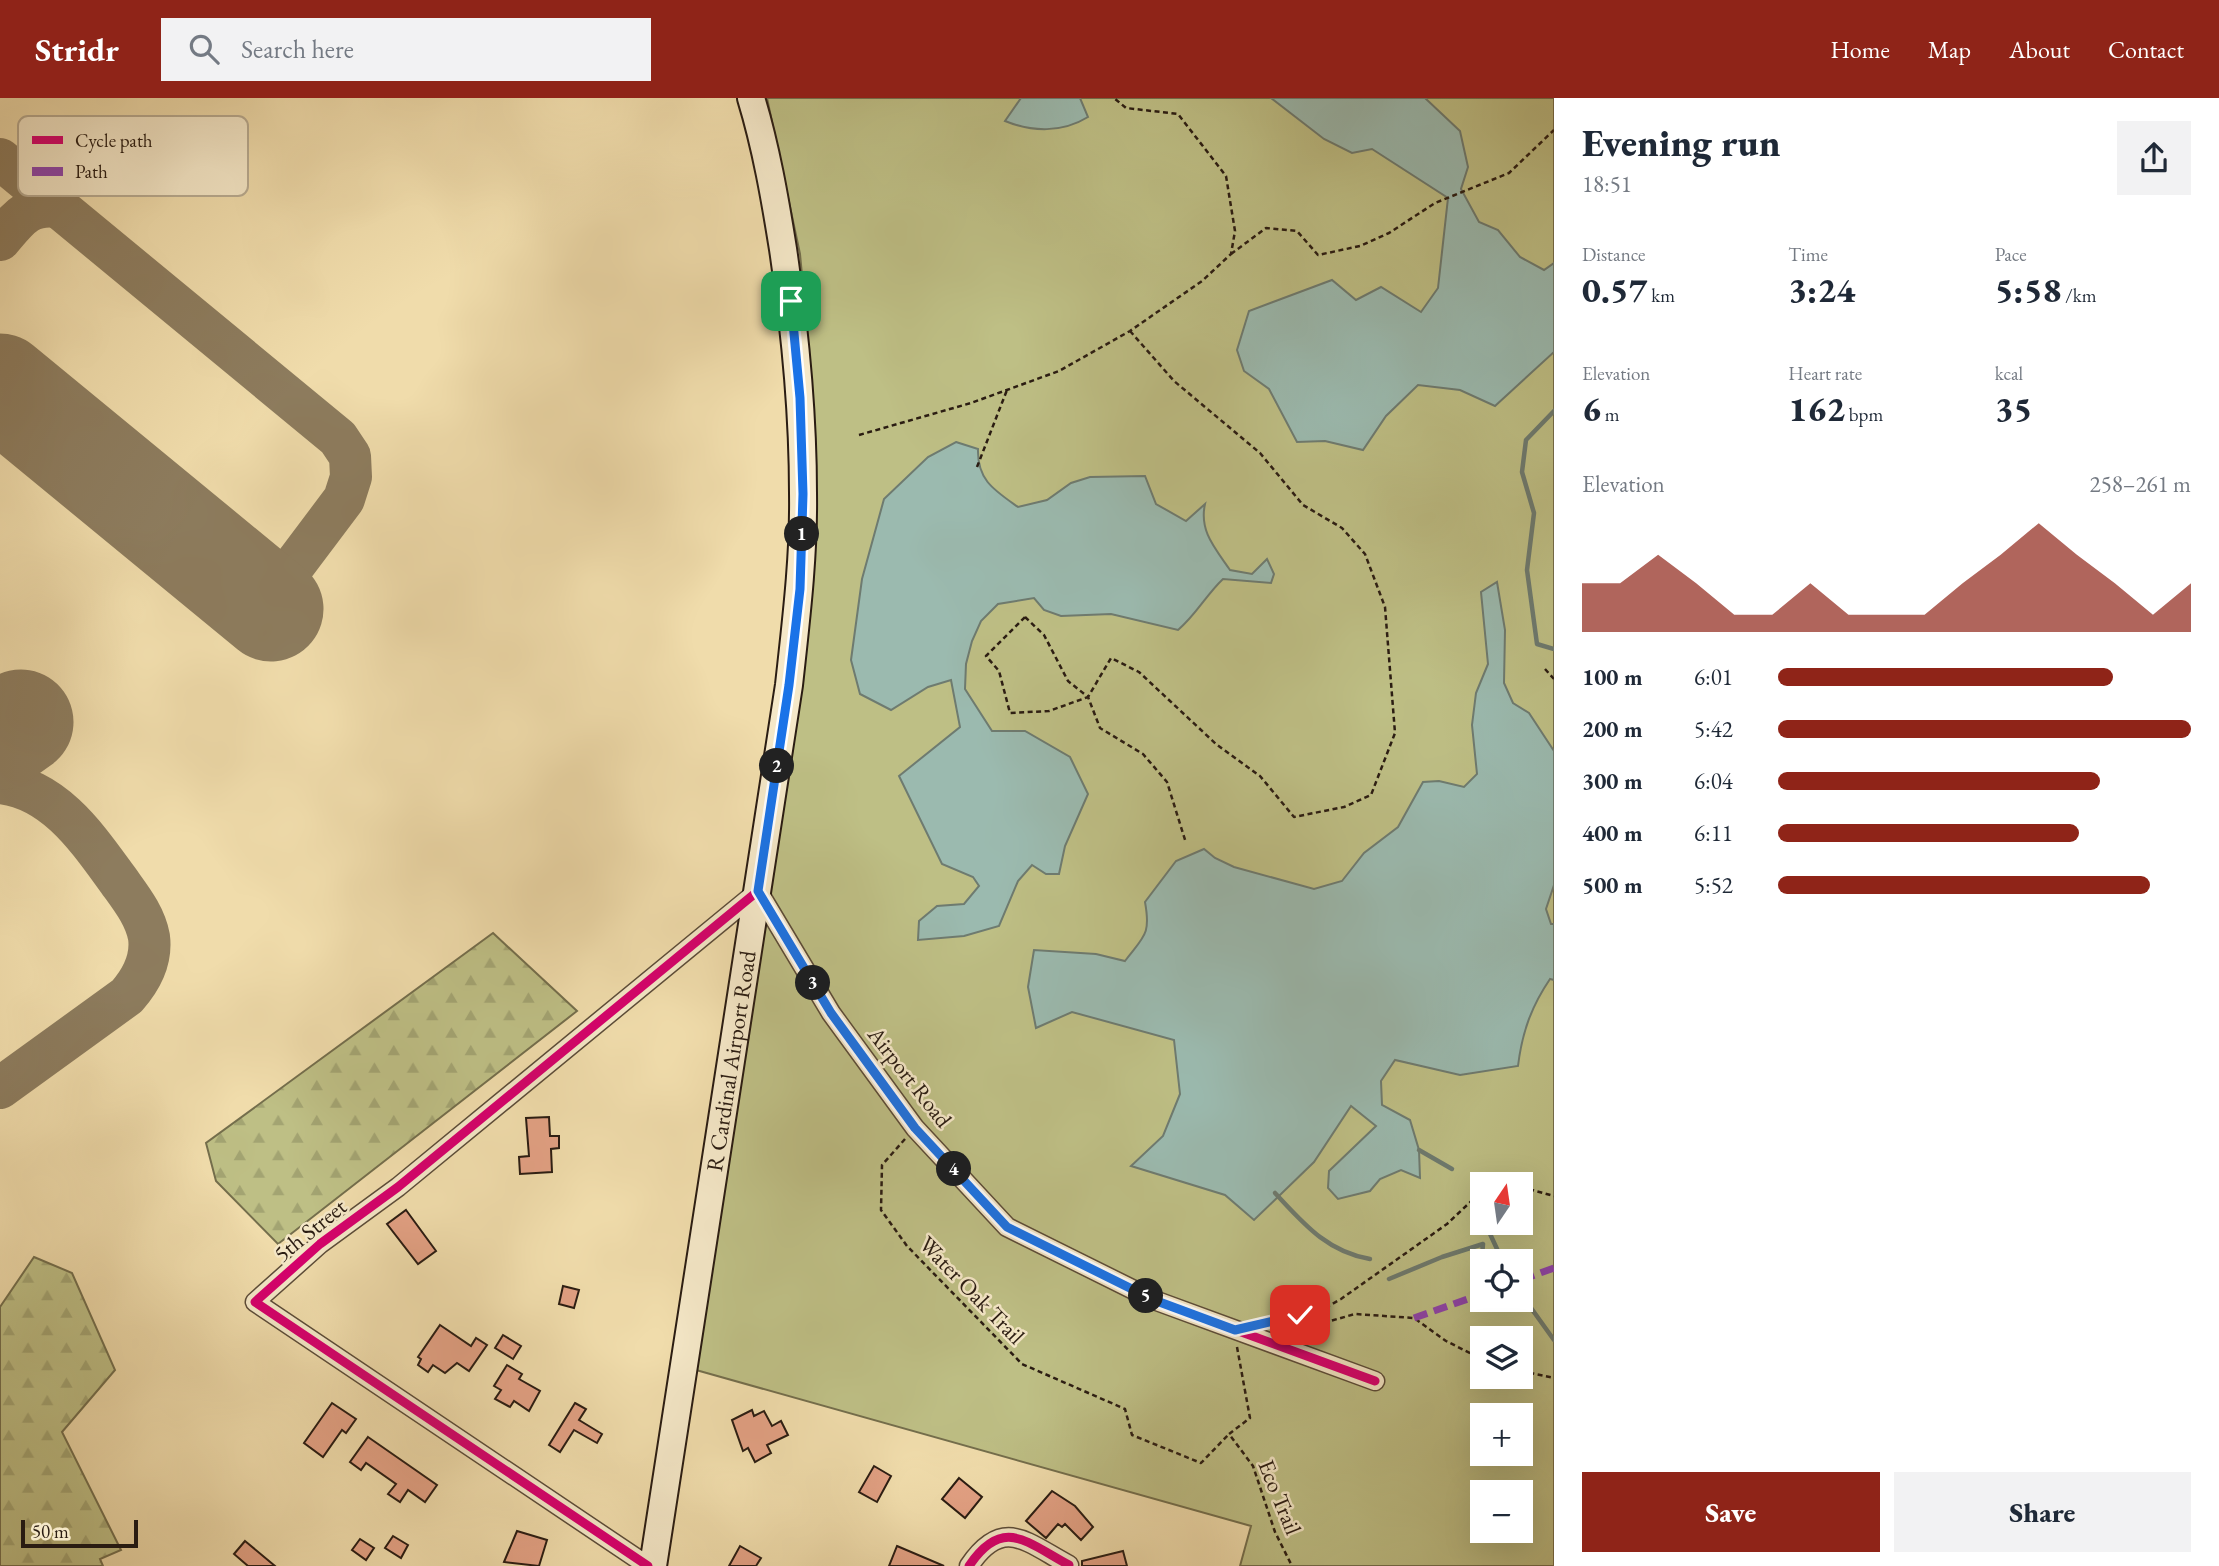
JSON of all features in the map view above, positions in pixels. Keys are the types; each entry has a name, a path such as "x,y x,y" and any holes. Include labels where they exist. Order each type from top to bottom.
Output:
{"main road":[{"name":"R Cardinal Airport Road","path":"653,1566 789,685 800,589 803,494 800,398 791,301 776,206 751,98"},
{"path":"659,1527 675,1566"}],"street":[{"name":"Airport Road","path":"758,891 831,1013 915,1128 1007,1227 1154,1300 1375,1381"},
{"name":"5th Street","path":"648,1566 255,1302 320,1244 398,1187 758,891"},
{"path":"969,1566 982,1546 1000,1536 1020,1539 1069,1565"}],"path":[{"path":"1114,98 1126,108 1178,114 1203,145 1226,176 1235,231 1231,254"},
{"path":"859,435 1007,390 1059,371 1130,331 1202,281 1231,254 1266,228 1297,231 1318,255 1360,246 1389,233 1436,204 1509,173 1554,130"},
{"path":"1130,331 1174,381 1260,453 1303,505 1342,528 1365,554 1385,607 1395,733 1371,795 1344,807 1294,817 1260,776 1216,744 1139,672 1111,658 1088,697 1049,711 1010,713 999,671 986,656 1025,617 1044,635 1068,681 1088,697 1100,728 1143,754 1167,782 1186,843"},
{"path":"977,467 1007,390"},
{"path":"1545,669 1554,679"},
{"path":"1533,1190 1554,1196"},
{"path":"1229,1434 1250,1418 1235,1330 1323,1309 1447,1224 1470,1202"},
{"path":"1282,1331 1294,1332 1355,1314 1414,1318 1446,1341 1470,1353"},
{"path":"1533,1374 1554,1378"}],"green space":[{"path":"767,98 1554,98 1554,1566 1240,1566 1251,1526 696,1370 812,466 806,317 800,254"},
{"path":"493,933 577,1011 278,1244 216,1181 206,1143"},
{"path":"34,1257 72,1273 115,1370 62,1432 121,1550 100,1559 103,1566 0,1566 0,1307"}],"water":[{"path":"1021,98 1080,98 1088,117 1068,126 1047,129 1005,121"},
{"path":"1271,98 1425,98 1460,131 1468,167 1461,189 1479,222 1498,230 1520,257 1544,270 1554,263 1554,352 1495,406 1460,390 1418,385 1386,416 1363,450 1325,441 1297,442 1269,389 1244,371 1237,350 1249,311 1332,280 1356,300 1381,287 1421,312 1438,288 1448,198 1372,149 1352,153 1324,139"},
{"path":"956,442 978,449 980,469 984,476 995,489 1018,507 1047,500 1071,483 1090,477 1145,476 1156,504 1186,521 1205,504 1206,531 1230,570 1252,574 1267,559 1274,574 1271,583 1223,579 1178,630 1111,614 1061,616 1044,610 1034,598 998,604 981,621 966,664 965,689 992,731 1025,731 1070,757 1088,794 1065,846 1059,874 1046,874 1032,865 1018,881 999,926 964,936 918,940 919,921 937,906 964,904 979,886 973,877 942,864 899,776 960,727 951,680 928,687 891,710 860,694 851,660 862,579 884,499 928,457"},
{"path":"1497,582 1505,630 1504,683 1513,703 1529,713 1554,751 1554,885 1546,909 1551,924 1554,924 1554,980 1550,979 1533,1010 1522,1042 1518,1066 1460,1075 1395,1060 1381,1081 1382,1105 1410,1120 1419,1150 1420,1178 1401,1170 1380,1179 1370,1191 1338,1199 1328,1188 1329,1171 1376,1126 1351,1106 1314,1162 1254,1220 1225,1195 1131,1166 1163,1136 1180,1094 1174,1040 1072,1012 1036,1028 1028,987 1034,950 1096,954 1125,961 1146,929 1145,902 1176,861 1204,849 1234,867 1314,889 1342,881 1364,853 1398,827 1423,782 1439,781 1464,787 1477,774 1472,725 1476,693 1488,664 1481,592"}],"building":[{"path":"549,1117 550,1136 559,1136 559,1148 551,1149 552,1172 520,1174 519,1157 529,1156 526,1118"},
{"path":"406,1210 436,1251 418,1264 387,1224"},
{"path":"563,1286 579,1290 574,1308 559,1304"},
{"path":"440,1325 471,1346 476,1338 487,1345 469,1371 457,1363 445,1373 433,1365 428,1372 418,1365 421,1359 418,1357"},
{"path":"503,1335 521,1346 513,1359 495,1348"},
{"path":"507,1365 522,1374 519,1379 540,1391 529,1411 514,1401 510,1407 495,1399 501,1390 494,1386"},
{"path":"332,1403 356,1419 346,1433 342,1430 323,1457 304,1443"},
{"path":"575,1403 586,1409 579,1420 602,1434 597,1443 574,1430 560,1452 549,1445"},
{"path":"752,1410 754,1416 764,1411 772,1426 781,1421 788,1435 767,1445 771,1453 755,1462 748,1448 743,1451 732,1420"},
{"path":"368,1437 437,1485 425,1502 408,1490 400,1502 388,1494 396,1484 366,1463 361,1470 350,1462"},
{"path":"874,1466 891,1476 877,1502 859,1492"},
{"path":"959,1478 982,1497 965,1518 942,1499"},
{"path":"1052,1491 1075,1506 1093,1527 1081,1540 1065,1524 1062,1527 1058,1524 1046,1538 1026,1521"},
{"path":"517,1531 547,1540 539,1566 504,1562"},
{"path":"393,1536 408,1545 401,1558 385,1548"},
{"path":"360,1539 374,1548 366,1560 352,1550"},
{"path":"245,1541 275,1566 248,1566 234,1554"},
{"path":"740,1546 761,1558 756,1566 729,1566"},
{"path":"897,1546 944,1566 889,1566"},
{"path":"1123,1551 1127,1566 1082,1566 1082,1561"}],"waterway":[{"path":"1554,411 1526,440 1522,472 1534,513 1527,570 1537,644 1554,649"},
{"path":"1419,1150 1452,1169"},
{"path":"1275,1193 1328,1243 1370,1259"},
{"path":"1491,1236 1497,1249"},
{"path":"1389,1279 1442,1257 1483,1244 1483,1249"},
{"path":"1533,1311 1554,1340"}],"taxiway":[{"path":"0,159 18,174"},
{"path":"45,196 338,438 350,456 351,477 344,499 265,604"},
{"path":"0,240 18,219 31,210 58,207"},
{"path":"0,783 20,787 37,795 68,818 107,864 136,907 149,937 149,954 144,969 127,996 0,1088"}],"runway":[{"path":"0,386 271,609"},
{"path":"0,737 21,722"}],"marked path":[{"path":"1533,1276 1554,1268"},
{"path":"1414,1318 1470,1298"}],"cycle path":[{"path":"648,1566 255,1302 320,1244 398,1187 758,891 831,1013 915,1128 1007,1227 1154,1300 1375,1381"},
{"path":"969,1566 981,1551 1004,1538 1027,1542 1069,1565"}],"route":[{"path":"791,301 800,398 803,494 800,589 789,685 758,891 831,1013 915,1128 1007,1227 1154,1300 1235,1330 1300,1315"}]}
